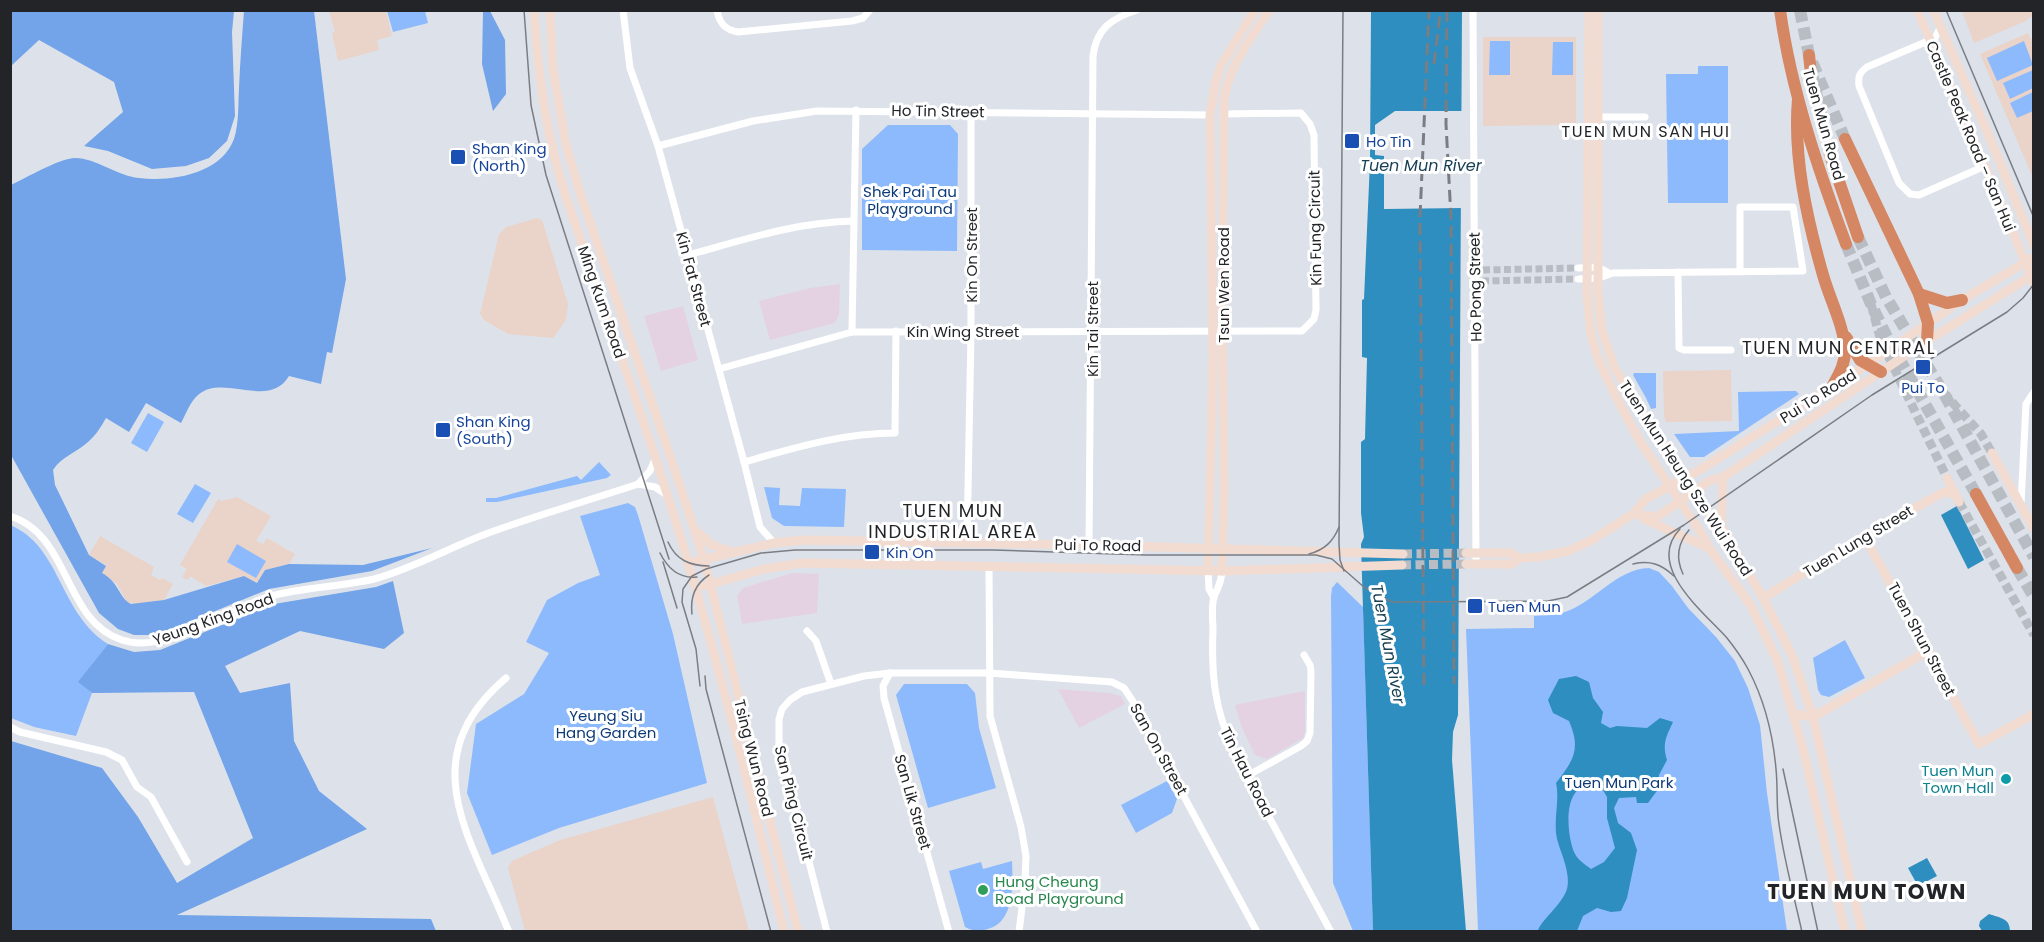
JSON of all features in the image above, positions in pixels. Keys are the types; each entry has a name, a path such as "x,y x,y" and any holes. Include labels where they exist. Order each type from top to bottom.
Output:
{"highway":[{"name":"Tuen Mun Road","path":"1780,10 1798,99 1846,244"},
{"name":"Tuen Mun Road","path":"1809,55 1811,73"},
{"path":"1798,99 1796,118 1798,154 1816,248 1845,347 1845,359 1833,385"},
{"path":"1845,139 1919,294 1928,323 1927,341"},
{"name":"Tuen Mun Road","path":"1830,154 1858,237"},
{"path":"1919,294 1947,303 1962,300"},
{"path":"1839,322 1857,356 1866,365 1881,372"},
{"path":"1976,494 2017,568"}],"main road":[{"name":"Ming Kum Road","path":"534,10 538,72 551,148 696,588"},
{"name":"Ming Kum Road","path":"550,10 556,95 573,169 704,559 710,584"},
{"name":"Tsun Wen Road","path":"1222,571 1224,548 1210,115 1221,65 1256,10"},
{"name":"Tsun Wen Road","path":"1208,570 1218,331 1223,114 1231,70 1269,10"},
{"name":"Tuen Mun Heung Sze Wui Road","path":"1589,10 1583,278 1591,334 1598,359 1621,407 1709,549 1750,604 1778,662 1794,714 1845,932"},
{"name":"Tuen Mun Heung Sze Wui Road","path":"1598,10 1598,267 1602,332 1609,356 1631,395 1693,494 1708,514 1721,526 1763,598 1792,655 1813,717 1862,932"},
{"name":"Castle Peak Road – San Hui","path":"1917,10 2029,260 2032,278"},
{"name":"Castle Peak Road – San Hui","path":"1933,10 1989,135 2034,246"},
{"name":"Ho Tin Street","path":"1210,115 1223,114"},
{"name":"Pui To Road","path":"1471,553 1511,553 1519,558 1538,557 1568,551 1592,540 1633,514 1646,499 1703,468 1866,365 1962,300 2029,260"},
{"name":"Pui To Road","path":"1633,514 1657,517 1709,482 1723,477 2016,284 2032,278"},
{"path":"1992,453 2034,529"},
{"path":"1721,526 1723,477"},
{"name":"Tuen Lung Street","path":"1763,598 1864,536 1944,492 1957,498 1947,478"},
{"path":"1633,514 1709,549"},
{"path":"694,529 712,545 733,552"},
{"name":"Tuen Shun Street","path":"1864,536 1979,744 2034,714"},
{"name":"Pui To Road","path":"688,563 774,543 803,540 1089,544 1403,554"},
{"name":"Pui To Road","path":"1466,564 1512,564 1519,558"},
{"name":"Pui To Road","path":"696,588 764,569 802,562 1222,571 1402,564"},
{"name":"Tsing Wun Road","path":"710,584 798,932"},
{"name":"Tsing Wun Road","path":"696,588 746,775 784,932"},
{"path":"1794,714 1813,717 1928,651"}],"street":[{"name":"Kin Fat Street","path":"622,10 630,68 658,146 760,527 774,543"},
{"path":"717,10 718,18 723,25 738,32 852,21 863,18 870,10"},
{"name":"Kin Tai Street","path":"1089,544 1092,56 1096,40 1108,23 1137,10"},
{"name":"Ho Pong Street","path":"1473,10 1473,107 1479,281 1471,553 1476,564"},
{"path":"1940,28 1939,34 1930,40 1861,72 1858,78 1859,86 1899,183 1910,194 1919,195 1985,166"},
{"path":"852,332 855,110"},
{"name":"Ho Tin Street","path":"658,146 788,114 855,110 1210,115"},
{"name":"Kin On Street","path":"967,543 971,332 971,112"},
{"name":"Kin Fung Circuit","path":"1218,331 1302,331 1314,319 1316,310 1314,135 1310,124 1301,113 1223,114"},
{"path":"1599,117 1645,117"},
{"path":"1583,278 1599,278 1610,273 1740,272 1803,271 1793,207 1740,207 1740,272"},
{"path":"688,255 798,226 820,222 854,221"},
{"path":"1583,268 1598,267 1610,273"},
{"path":"1678,272 1679,348 1683,350 1731,350"},
{"path":"744,462 825,440 863,434 895,433 896,331"},
{"name":"Kin Wing Street","path":"719,369 852,332 1218,331"},
{"path":"2021,507 2026,404 2034,392"},
{"path":"638,484 650,471 655,458"},
{"path":"638,484 655,487 667,495"},
{"name":"Yeung King Road","path":"10,516 30,525 45,539 84,609 97,626 119,640 150,644 272,596 374,578 505,527 638,484"},
{"path":"989,567 990,716 1025,846 1027,869 1019,932"},
{"name":"Tin Hau Road","path":"1208,570 1209,589 1214,598"},
{"name":"Tin Hau Road","path":"1222,571 1221,584 1214,598 1212,663 1215,695 1225,732 1331,932"},
{"path":"807,631 816,641 831,684"},
{"path":"1247,776 1301,746 1309,737 1311,671 1304,655"},
{"name":"San Ping Circuit","path":"828,932 779,745 777,732 780,714 790,700 802,692 864,676 890,673 989,673"},
{"name":"San Lik Street","path":"890,673 883,686 884,698 949,932"},
{"name":"San On Street","path":"989,673 1112,682 1124,688 1257,932"},
{"path":"506,678 481,702 464,733 458,750 455,784 461,819 509,932"},
{"path":"10,727 20,732 106,752 122,759 137,787 151,797 187,862"}],"shaded area":[{"path":"11,10 234,11 232,32 235,116 227,141 209,158 186,166 152,169 108,151 84,146 123,112 114,82 39,40 11,66"},
{"path":"244,11 314,11 346,279 332,353 327,352 321,384 289,376 280,386 270,390 208,389 195,398 181,423 146,403 129,432 106,418 91,440 65,458 53,470 55,485 89,555 106,566 102,573 112,581 131,604 164,600 244,576 257,583 265,570 289,564 363,565 432,548 372,571 269,589 167,631 151,635 134,635 118,629 99,613 11,455 11,185 51,165 74,158 90,160 131,177 152,179 180,177 194,173 218,160 228,151 237,127"},
{"path":"329,11 386,11 392,36 377,40 379,50 338,61 332,33 335,32"},
{"path":"483,11 490,11 505,40 506,94 493,111 482,64"},
{"path":"1962,11 2033,11 2033,15 2026,21 1974,43"},
{"path":"2028,33 2034,45 2033,178 1980,54"},
{"path":"1483,37 1576,37 1576,125 1483,126"},
{"path":"537,218 542,220 568,304 566,320 553,338 508,334 484,320 480,314 499,234 506,227"},
{"path":"840,284 839,314 835,323 770,340 759,301 810,288"},
{"path":"683,306 698,360 661,371 644,316"},
{"path":"1731,370 1732,421 1666,422 1663,371"},
{"path":"237,497 271,516 256,541 263,544 267,538 295,554 289,564 265,570 257,583 244,576 206,586 190,576 188,580 182,577 187,569 180,565 218,499 222,501"},
{"path":"100,536 154,567 151,575 173,584 164,600 136,604 127,602 117,584 102,573 106,565 89,555"},
{"path":"792,573 819,574 817,613 742,624 737,596 743,588"},
{"path":"393,581 404,633 384,649 300,631 225,666 240,693 290,683 294,741 319,791 367,829 177,915 431,919 436,931 11,931 11,741 102,768 138,817 177,883 253,838 194,692 92,693 78,682 108,644 134,652 160,650 274,604 376,587"},
{"path":"1058,689 1109,693 1121,696 1125,704 1079,728"},
{"path":"1305,691 1303,738 1267,759 1255,755 1242,728 1235,705"},
{"path":"713,797 749,931 525,931 508,868 512,861 560,840"}],"green space":[{"path":"387,11 425,11 428,23 393,32"},
{"path":"1490,41 1510,41 1510,75 1489,75"},
{"path":"2024,41 2033,65 1997,81 1987,58"},
{"path":"1553,42 1573,42 1573,75 1552,75"},
{"path":"1698,66 1728,66 1728,203 1668,203 1666,74 1698,74"},
{"path":"2033,70 2033,88 2010,99 2003,83"},
{"path":"2033,92 2033,111 2017,118 2010,103"},
{"name":"Shek Pai Tau Playground","path":"888,125 950,125 958,134 957,251 862,250 862,149"},
{"path":"1634,373 1656,373 1656,408 1651,409"},
{"path":"1796,391 1799,394 1704,457 1690,457 1674,434 1739,431 1738,392"},
{"path":"148,413 164,422 147,452 131,443"},
{"path":"599,462 611,475 607,478 497,502 486,502 486,498 496,498 577,476 581,480"},
{"path":"195,484 211,493 193,523 177,514"},
{"path":"764,487 780,488 779,505 800,506 802,488 846,489 844,527 784,526 772,518"},
{"name":"Yeung Siu Hang Garden","path":"628,503 635,507 638,515 673,634 707,783 559,828 492,855 467,793 476,724 524,694 549,653 526,642 547,600 578,583 600,575 580,516"},
{"path":"10,525 27,535 40,548 79,615 92,631 108,644 79,682 92,693 76,736 34,727 11,718"},
{"path":"237,544 266,561 256,578 227,562"},
{"name":"Tuen Mun Park","path":"1649,568 1659,572 1688,608 1716,637 1735,661 1748,688 1760,725 1767,793 1787,931 1478,931 1466,629 1534,628 1534,616 1559,614 1574,609 1615,580 1637,570"},
{"path":"1337,582 1363,607 1373,931 1353,931 1333,883 1331,596 1332,588"},
{"path":"1845,640 1865,678 1829,697 1821,695 1818,690 1813,658"},
{"path":"904,684 967,684 975,693 979,728 996,788 928,808 896,695"},
{"path":"1167,781 1177,799 1172,813 1136,833 1121,805"},
{"name":"Hung Cheung Road Playground","path":"1012,861 1012,890 1008,910 1003,919 997,925 982,931 974,931 965,927 949,871 981,862 983,869"}],"water":[{"name":"Tuen Mun River","path":"1371,11 1462,11 1458,715 1453,732 1452,760 1466,931 1373,931 1361,544 1364,537 1361,513 1361,442 1365,439 1367,358 1362,357 1362,300 1364,299 1370,161"},
{"path":"1957,506 1984,560 1968,569 1941,515"},
{"path":"1576,676 1589,682 1593,698 1603,712 1601,723 1610,728 1617,726 1647,728 1660,718 1673,722 1666,741 1667,760 1659,775 1659,788 1648,803 1637,803 1636,797 1619,798 1614,808 1618,823 1631,833 1637,850 1627,898 1621,911 1611,912 1597,908 1583,916 1577,931 1538,931 1564,895 1568,883 1567,870 1556,832 1556,783 1571,761 1575,739 1569,721 1553,713 1548,700 1559,679","holes":["1600,785 1607,797 1607,818 1615,848 1604,862 1591,869 1574,852 1569,825 1570,805 1573,796 1585,786"]},
{"path":"1927,858 1937,876 1918,886 1908,868"},
{"path":"1989,914 2006,921 2010,931 1982,931 1979,926 1980,921"}],"pier":[{"path":"1395,111 1464,111 1464,208 1384,209 1384,156 1375,155 1375,125"}],"tunnel":[{"path":"1800,10 1809,55 1845,139"},
{"path":"1812,74 1830,155"},
{"path":"1858,237 1886,297 1943,392 2034,557"},
{"path":"1846,244 1887,337 1976,494"},
{"path":"1483,270 1578,268"},
{"path":"1482,281 1578,279"},
{"path":"1871,304 1881,341 1947,478"},
{"path":"1943,392 1981,434 1992,453"},
{"path":"1959,502 2034,635"},
{"path":"1403,554 1466,553"},
{"path":"1402,565 1466,564"},
{"path":"2017,568 2034,597"}],"tram line":[{"path":"524,10 531,105 546,175 669,559"},
{"path":"1343,10 1339,544 1340,560 1344,571"},
{"path":"1946,10 2034,218"},
{"path":"700,686 696,649 682,602 683,589 692,576 706,569 761,553 795,550 993,550 1146,555 1316,555 1332,559 1365,588 1392,602 1548,601 1567,597 1684,525 1872,395 2007,312 2034,284"},
{"path":"1309,554 1327,545 1339,527"},
{"path":"1680,529 1671,543 1669,558 1673,573 1693,602 1738,653 1754,681 1763,705 1775,756 1781,838 1802,932"},
{"path":"1683,574 1678,556 1682,540 1689,530"},
{"path":"668,542 679,558 684,561 709,566"},
{"path":"660,553 667,564 679,575 697,577"},
{"path":"663,562 677,608"},
{"path":"1633,564 1645,562 1655,564 1674,576"},
{"path":"692,614 694,592 700,582 709,575"},
{"path":"705,676 706,689 771,932"},
{"path":"1783,769 1818,932"}],"railway":[{"path":"1424,685 1420,217 1429,10"},
{"path":"1447,10 1446,124 1451,218 1454,684"},
{"path":"1434,64 1440,14"}],"place":[{"name":"Ho Tin","path":"1352,141"},
{"name":"Shan King (North)","path":"458,157"},
{"name":"Pui To","path":"1923,367"},
{"name":"Shan King (South)","path":"443,430"},
{"name":"Kin On","path":"872,552"},
{"name":"Tuen Mun","path":"1475,606"},
{"name":"Tuen Mun Town Hall","path":"2006,779"},
{"name":"Hung Cheung Road Playground","path":"983,890"}],"district":[{"name":"TUEN MUN SAN HUI","path":"1646,131"},
{"name":"TUEN MUN CENTRAL","path":"1839,347"},
{"name":"TUEN MUN INDUSTRIAL AREA","path":"953,520"},
{"name":"TUEN MUN TOWN","path":"1867,891"}]}
